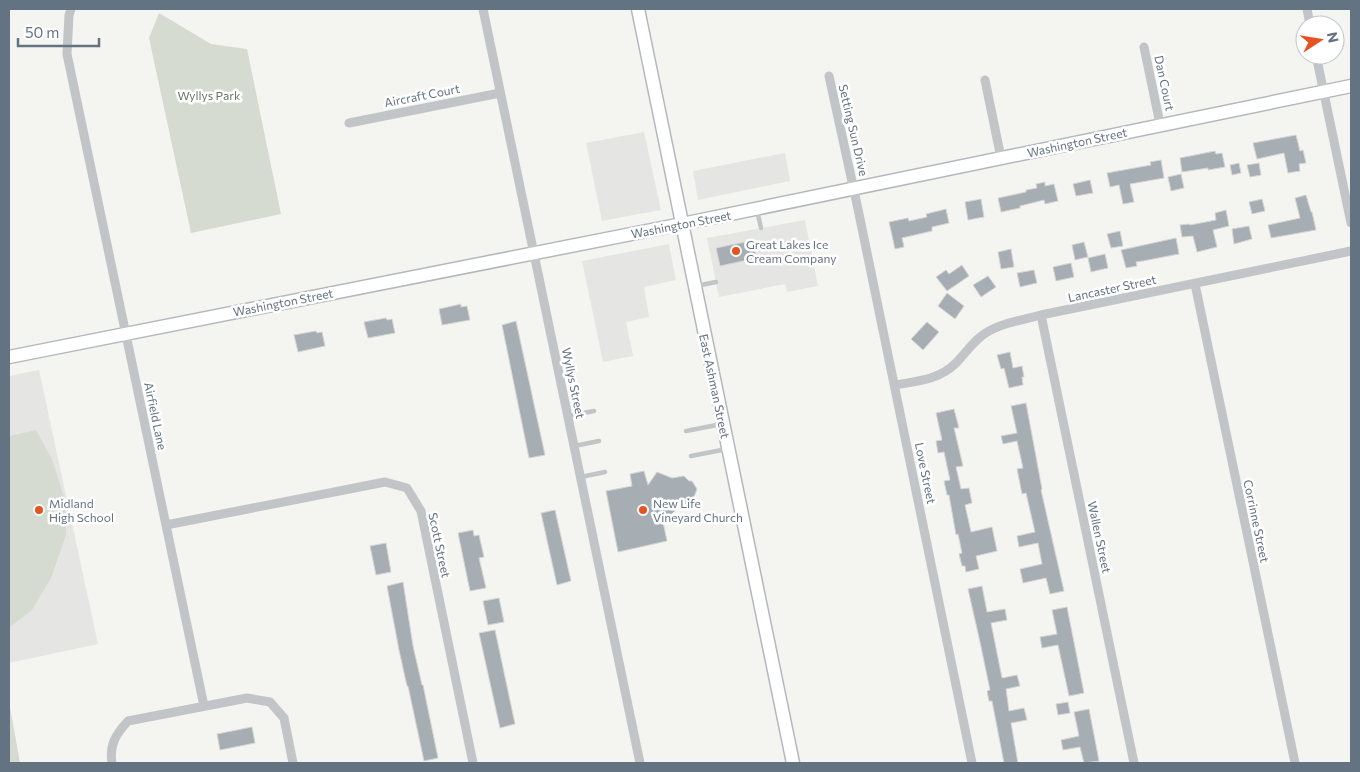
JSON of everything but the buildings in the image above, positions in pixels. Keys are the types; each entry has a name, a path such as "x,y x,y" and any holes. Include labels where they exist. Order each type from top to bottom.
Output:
{"street":[{"name":"Airfield Lane","path":"71,9 67,54 204,706"},
{"name":"Wyllys Street","path":"482,9 640,763"},
{"name":"East Ashman Street","path":"638,9 793,763"},
{"name":"Dan Court","path":"1144,47 1160,124"},
{"path":"1318,65 1351,223"},
{"name":"Setting Sun Drive","path":"829,76 854,189"},
{"path":"985,80 1001,158"},
{"name":"Washington Street","path":"9,357 682,224 1351,86"},
{"name":"Aircraft Court","path":"349,123 500,93"},
{"name":"Love Street","path":"854,189 972,763"},
{"name":"Lancaster Street","path":"895,385 935,377 954,364 988,331 999,326 1041,315 1351,251"},
{"name":"Corrinne Street","path":"1195,284 1294,763"},
{"name":"Wallen Street","path":"1041,315 1134,763"},
{"name":"Scott Street","path":"166,525 384,482 407,488 421,512 474,763"},
{"path":"112,763 110,754 116,733 128,721 247,698 270,702 284,718 293,763"}],"lane":[{"path":"757,208 761,228"},
{"path":"695,287 716,282"},
{"path":"568,416 594,411"},
{"path":"686,431 723,424"},
{"path":"574,446 599,441"},
{"path":"691,456 728,448"},
{"path":"581,477 605,472"}],"shaded area":[{"path":"644,132 661,210 602,221 586,143"},
{"path":"785,153 790,181 698,200 693,171"},
{"path":"805,220 818,286 787,292 785,284 719,297 707,238"},
{"path":"669,244 676,280 644,287 649,317 626,322 633,356 603,362 582,261"},
{"name":"Midland High School","path":"39,370 98,644 9,663 9,376"}],"green space":[{"name":"Wyllys Park","path":"159,13 211,44 247,49 281,214 191,233 149,38"},
{"path":"36,430 52,459 65,500 66,535 51,578 32,610 9,628 9,436"},
{"path":"10,707 20,763 9,763"}],"place":[{"name":"Great Lakes Ice Cream Company","path":"736,251"},
{"name":"Midland High School","path":"39,510"},
{"name":"New Life Vineyard Church","path":"643,510"}]}
